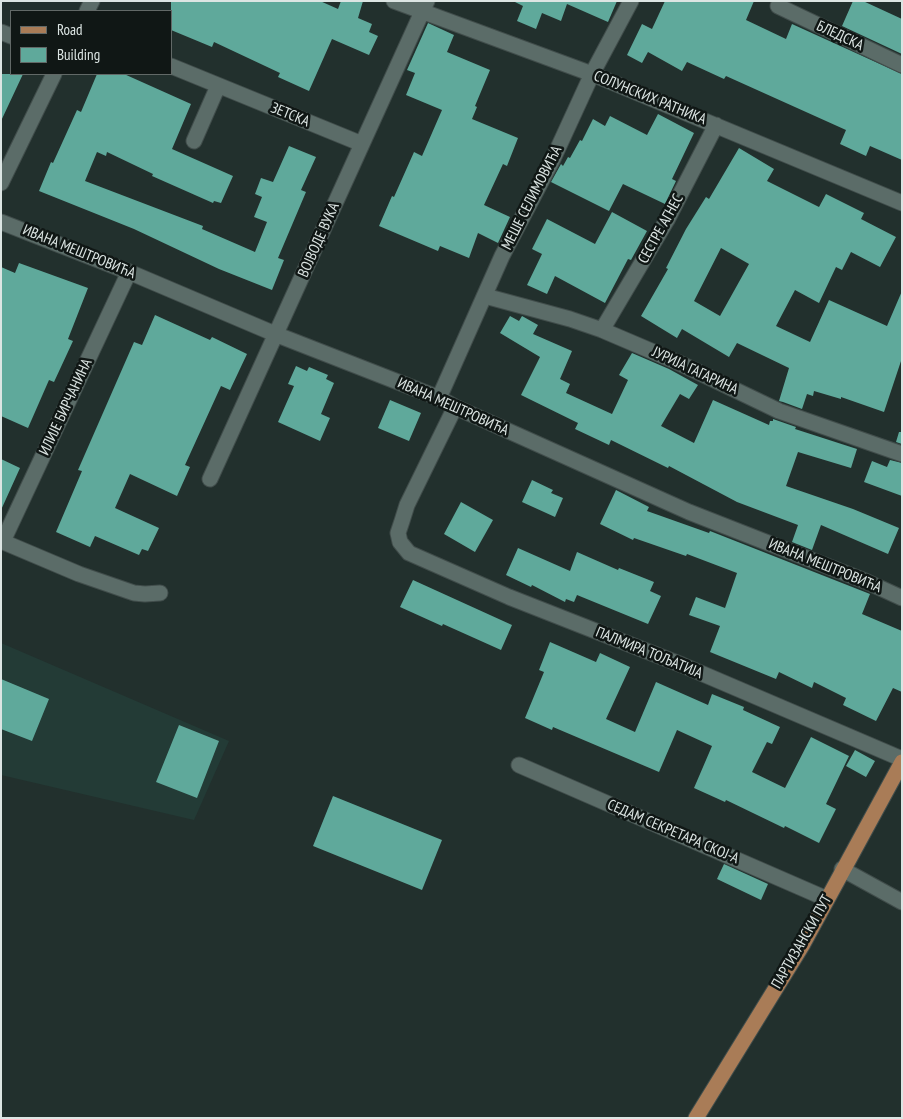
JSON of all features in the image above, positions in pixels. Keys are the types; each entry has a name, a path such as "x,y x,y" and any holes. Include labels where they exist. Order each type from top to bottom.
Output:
{"main road":[{"name":"ПАРТИЗАНСКИ ПУТ","path":"696,1118 803,944 902,760"}],"street":[{"name":"СОЛУНСКИХ РАТНИКА","path":"394,1 424,6 902,203"},
{"name":"МЕШЕ СЕЛИМОВИЋА","path":"439,398 502,256 553,159 592,74 630,1"},
{"name":"ВОЈВОДЕ ВУКА","path":"210,479 424,6"},
{"name":"БЛЕДСКА","path":"778,6 902,65"},
{"name":"ЗЕТСКА","path":"172,66 362,144"},
{"path":"1,183 54,75"},
{"path":"194,141 218,86"},
{"name":"СЕСТРЕ АГНЕС","path":"602,330 667,220 716,125"},
{"name":"ИВАНА МЕШТРОВИЋА","path":"1,222 129,272 275,334 439,398 455,407 689,512 902,598"},
{"name":"ИЛИЈЕ БИРЧАНИНА","path":"2,541 129,272"},
{"name":"ЈУРИЈА ГАГАРИНА","path":"485,296 570,319 602,330 676,362 779,411 902,454"},
{"name":"ПАЛМИРА ТОЉАТИЈА","path":"455,407 407,505 398,533 400,542 409,553 500,593 682,665 902,760"},
{"path":"2,541 79,574 134,593 160,593"},
{"name":"СЕДАМ СЕКРЕТАРА СКОЈ-А","path":"519,765 827,900"},
{"path":"842,869 902,902"}],"shaded area":[{"path":"1,643 229,741 194,820 1,775"}],"building":[{"path":"171,1 320,1 338,9 341,1 363,1 358,18 372,24 369,32 378,36 369,55 332,39 309,91 278,77 280,73 214,42 212,47 172,30"},
{"path":"513,1 617,1 608,22 567,4 561,21 542,13 536,29 517,21 523,6"},
{"path":"665,1 754,1 746,20 786,39 792,24 902,74 902,160 870,146 866,156 840,144 846,130 726,76 724,79 687,62 682,71 648,52 642,63 627,55 642,24 652,29"},
{"path":"853,1 863,1 902,19 902,54 842,26"},
{"path":"428,23 454,35 447,52 490,70 475,106 477,107 472,119 518,138 507,166 503,164 484,205 510,217 498,243 478,233 469,258 440,246 438,251 379,226 414,152 422,156 442,110 406,95 415,73 407,70"},
{"path":"1,74 23,75 1,121"},
{"path":"97,75 126,75 191,104 172,149 233,176 221,203 214,201 213,203 152,176 153,174 107,152 106,156 97,152 85,181 203,226 202,229 255,252 267,222 254,217 262,197 255,194 261,178 273,182 289,146 316,157 301,190 306,192 278,258 284,260 272,290 219,269 134,229 39,191 77,110 81,112"},
{"path":"658,114 694,133 672,179 676,181 665,204 623,184 609,211 551,182 561,164 563,166 580,140 582,141 593,119 605,126 610,116 647,135"},
{"path":"739,148 774,169 767,181 819,207 826,194 864,213 861,219 896,237 880,267 851,252 842,270 836,267 819,303 795,290 776,326 810,342 829,300 887,326 902,291 902,358 884,412 841,397 841,399 814,391 813,396 807,394 802,409 779,401 789,368 737,343 729,357 682,329 677,338 641,316 668,269 666,268 686,229 706,197 709,199","holes":["721,248 749,264 720,316 694,301"]},
{"path":"612,212 647,231 631,260 628,259 605,303 555,276 547,294 527,285 542,254 532,249 547,219 595,244"},
{"path":"19,263 88,288 68,339 73,341 54,382 49,380 28,428 1,416 1,267 15,273"},
{"path":"155,315 210,340 212,337 247,354 230,390 221,386 185,465 190,467 177,496 130,474 115,508 159,528 148,551 142,549 139,555 95,536 90,547 56,532 82,471 78,470 134,342 142,345"},
{"path":"510,316 519,321 522,316 538,325 533,334 572,351 560,379 570,384 566,393 612,414 628,380 619,375 632,353 669,369 698,385 689,399 680,394 661,426 694,443 713,400 769,425 773,419 796,427 795,429 857,449 851,468 798,452 786,486 853,509 899,528 888,554 821,525 812,550 792,542 798,525 737,502 669,466 668,468 611,440 609,445 575,429 578,423 521,395 540,357 500,333"},
{"path":"296,366 307,371 309,367 328,375 326,379 334,383 321,414 330,418 320,441 278,422 294,386 288,384"},
{"path":"390,400 421,413 409,441 378,428"},
{"path":"899,432 902,432 902,444 896,442"},
{"path":"1,459 20,468 1,510"},
{"path":"890,460 902,463 902,496 864,482 872,461 887,467"},
{"path":"532,480 553,490 551,493 563,498 555,517 522,502"},
{"path":"616,490 649,507 647,511 709,533 710,531 870,594 862,614 902,631 902,692 893,688 876,721 843,705 846,698 814,682 812,688 779,672 776,679 710,652 720,626 689,615 696,597 725,608 737,573 687,554 686,556 634,538 633,540 600,524"},
{"path":"461,502 493,520 475,552 444,534"},
{"path":"518,548 570,571 577,552 618,570 619,568 654,582 650,591 661,596 648,624 577,595 574,602 566,599 565,602 532,585 531,587 506,575"},
{"path":"413,580 512,625 501,650 400,607"},
{"path":"550,642 596,662 600,653 630,667 606,719 635,732 656,682 708,705 712,694 744,707 743,710 780,727 772,744 767,742 752,772 785,788 811,737 849,756 826,804 836,809 819,843 726,800 725,802 694,788 712,746 677,730 659,772 553,727 552,730 525,718 544,672 539,670"},
{"path":"1,679 49,699 32,741 1,729"},
{"path":"179,725 219,741 197,798 156,782"},
{"path":"855,750 875,761 866,777 846,766"},
{"path":"333,796 442,840 422,890 313,846"},
{"path":"724,864 768,884 761,900 717,879"}]}
